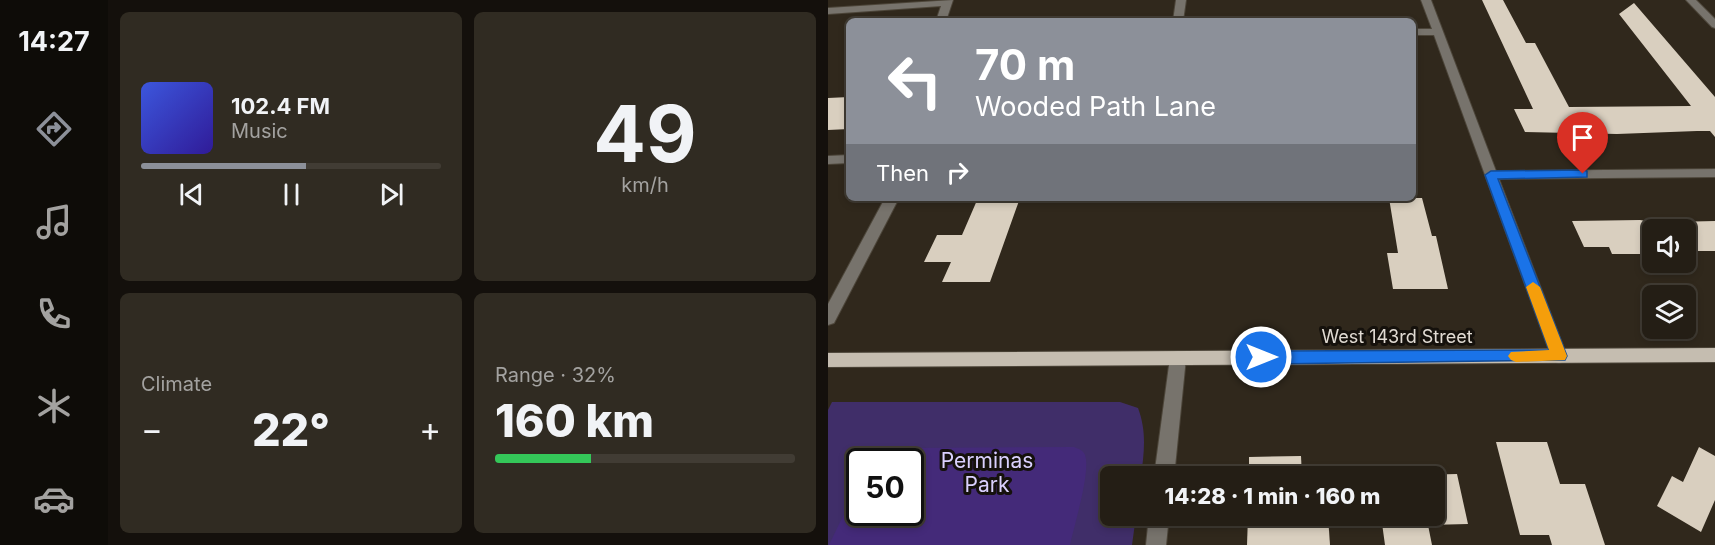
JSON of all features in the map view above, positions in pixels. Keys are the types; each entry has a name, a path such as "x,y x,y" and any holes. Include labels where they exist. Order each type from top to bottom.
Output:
{"main road":[{"name":"West 143rd Street","path":"828,360 1715,355"}],"street":[{"path":"1178,18 1181,0"},
{"path":"1426,0 1559,356"},
{"path":"1691,0 1715,25"},
{"path":"828,11 947,2 942,18"},
{"path":"1416,32 1438,32"},
{"path":"828,160 846,159"},
{"path":"1491,175 1715,173"},
{"path":"828,319 890,201"},
{"path":"1165,466 1179,358"},
{"path":"1156,545 1158,526"}],"green space":[{"name":"Perminas Park","path":"832,402 1120,402 1138,408 1144,434 1142,466 1100,466 1100,526 1135,526 1132,545 828,545 828,410"}],"shaded area":[{"path":"1074,447 1081,450 1085,455 1086,473 1070,545 829,545 846,510 846,526 924,526 924,448 913,448"}],"building":[{"path":"1482,0 1503,0 1526,43 1535,43 1569,107 1691,106 1619,14 1634,3 1715,97 1715,137 1710,131 1617,134 1525,132 1514,109 1533,109"},
{"path":"846,97 846,129 828,130 828,98"},
{"path":"1416,198 1422,198 1432,236 1436,236 1448,289 1393,289 1387,253 1398,253 1389,201 1416,201"},
{"path":"977,201 1019,201 990,282 942,282 951,262 924,262 937,235 962,235"},
{"path":"1642,220 1642,254 1612,254 1609,247 1584,247 1572,221"},
{"path":"1696,221 1715,221 1715,251 1696,251"},
{"path":"1496,442 1547,442 1560,484 1585,484 1605,545 1552,545 1549,535 1520,535"},
{"path":"1699,447 1715,456 1715,500 1701,532 1657,506 1672,476 1683,482"},
{"path":"1301,456 1301,466 1249,466 1249,457"},
{"path":"1445,474 1457,474 1468,524 1445,525"},
{"path":"1248,526 1329,526 1330,545 1247,545"},
{"path":"1382,526 1428,526 1432,545 1385,545"}],"slow traffic":[{"path":"1516,356 1559,356 1533,287"}],"route":[{"path":"1261,357 1559,356 1491,175 1583,174"}]}
